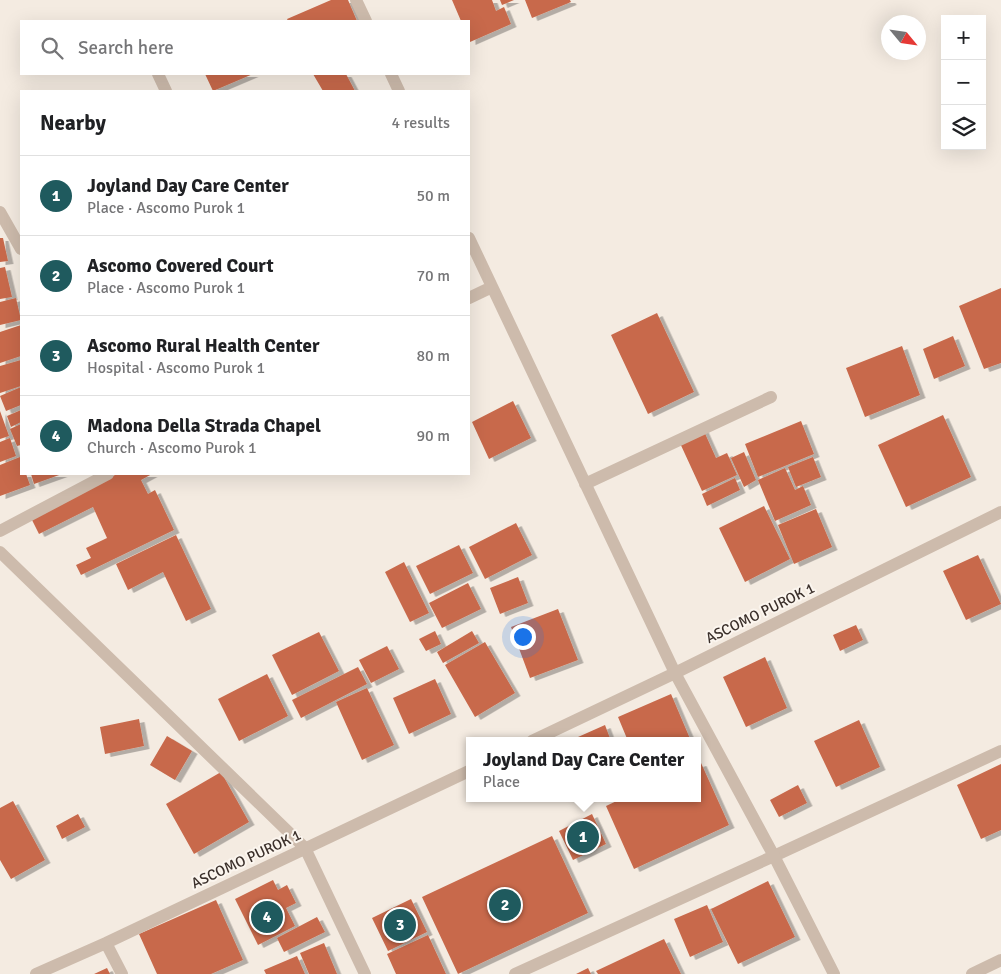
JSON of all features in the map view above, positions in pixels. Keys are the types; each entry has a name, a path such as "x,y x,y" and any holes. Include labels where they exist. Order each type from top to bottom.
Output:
{"street":[{"path":"356,0 366,20"},
{"path":"158,75 166,90"},
{"path":"391,75 399,90"},
{"path":"0,212 20,247"},
{"path":"470,240 675,673 774,856 834,974"},
{"path":"470,298 492,287"},
{"path":"585,484 771,397"},
{"path":"0,531 106,475"},
{"name":"ASCOMO PUROK 1","path":"540,737 675,673 1001,512"},
{"path":"0,552 305,848 365,974"},
{"path":"515,974 1001,751"},
{"name":"ASCOMO PUROK 1","path":"36,974 106,943 466,771"},
{"path":"106,943 122,974"},
{"path":"972,974 1001,960"}],"building":[{"path":"331,0 348,0 357,20 288,20"},
{"path":"452,0 492,0 496,11 504,7 511,24 470,42 470,20 461,20"},
{"path":"500,0 514,0 502,5"},
{"path":"525,0 570,0 571,2 532,18"},
{"path":"205,75 251,75 215,90 213,90"},
{"path":"314,75 347,75 354,90 322,90"},
{"path":"0,238 3,238 8,261 0,262"},
{"path":"5,267 12,297 0,299 0,268"},
{"path":"1001,288 1001,363 984,369 959,306"},
{"path":"16,298 20,320 0,325 0,302"},
{"path":"657,313 694,392 648,414 611,335"},
{"path":"20,325 20,356 0,363 0,332"},
{"path":"953,336 965,366 934,379 923,349"},
{"path":"902,346 920,395 865,417 846,368"},
{"path":"20,360 20,386 0,393 0,366"},
{"path":"20,387 20,405 6,411 0,396"},
{"path":"513,401 531,438 489,459 472,422"},
{"path":"20,410 20,422 11,427 7,416"},
{"path":"0,411 9,436 0,439"},
{"path":"943,415 971,477 906,507 878,445"},
{"path":"801,421 814,454 758,477 745,444"},
{"path":"20,424 20,445 17,446 10,429"},
{"path":"703,429 716,458 727,453 737,475 702,491 679,441"},
{"path":"10,438 16,456 0,462 0,442"},
{"path":"744,452 756,480 744,487 731,458"},
{"path":"20,457 20,475 26,475 30,485 0,496 0,465"},
{"path":"813,457 821,477 796,487 788,467"},
{"path":"785,468 795,490 803,486 811,505 775,521 758,480"},
{"path":"31,475 59,475 34,484"},
{"path":"115,475 150,475 141,480 148,494 155,490 174,530 81,575 76,565 91,558 86,548 107,538 93,507 39,534 30,516"},
{"path":"735,478 740,490 707,506 702,494"},
{"path":"764,506 790,559 745,582 719,528"},
{"path":"816,509 832,547 794,564 778,525"},
{"path":"516,523 532,555 485,579 469,547"},
{"path":"176,535 211,609 186,621 163,572 128,590 116,564"},
{"path":"459,545 473,573 430,594 416,566"},
{"path":"978,555 1001,604 966,620 943,571"},
{"path":"404,562 429,613 410,622 385,572"},
{"path":"518,577 528,603 500,614 490,588"},
{"path":"468,583 481,609 442,628 429,603"},
{"path":"558,609 578,660 530,678 511,627"},
{"path":"856,625 863,640 840,651 833,635"},
{"path":"435,631 441,644 426,651 419,639"},
{"path":"472,631 479,643 443,663 437,652"},
{"path":"319,632 339,671 292,695 272,655"},
{"path":"485,642 515,693 475,717 445,665"},
{"path":"387,646 399,669 371,683 359,660"},
{"path":"765,657 787,708 746,727 723,677"},
{"path":"358,667 367,684 301,718 292,700"},
{"path":"267,674 288,716 239,741 218,699"},
{"path":"435,679 451,714 409,734 393,698"},
{"path":"367,688 394,745 362,760 336,702"},
{"path":"671,694 689,737 626,737 618,717"},
{"path":"139,719 144,746 105,754 100,727"},
{"path":"859,720 880,767 836,787 814,741"},
{"path":"605,725 610,737 578,737"},
{"path":"167,736 192,751 175,780 150,765"},
{"path":"701,763 729,825 634,869 606,806 614,802 701,802"},
{"path":"1001,764 1001,830 981,839 957,785"},
{"path":"221,772 249,822 194,854 166,804"},
{"path":"798,785 807,803 779,817 770,800"},
{"path":"13,801 45,860 11,879 0,860 0,808"},
{"path":"78,814 85,827 62,839 56,826"},
{"path":"592,814 606,844 573,860 559,831"},
{"path":"552,836 588,913 458,974 422,897"},
{"path":"273,880 278,890 287,885 296,903 286,908 295,926 258,945 235,899"},
{"path":"768,881 795,937 738,964 711,909"},
{"path":"411,899 427,932 388,951 372,918"},
{"path":"216,900 243,960 211,974 157,974 139,934"},
{"path":"707,905 723,942 690,957 674,919"},
{"path":"317,917 325,932 284,952 277,938"},
{"path":"428,935 446,974 396,974 387,954"},
{"path":"664,939 681,974 598,974 596,971"},
{"path":"324,943 337,974 309,974 300,953"},
{"path":"297,956 305,974 266,974 264,970"},
{"path":"107,968 110,974 94,974"},
{"path":"588,968 591,974 576,974"}],"place":[{"name":"Joyland Day Care Center","path":"583,837"},
{"name":"Ascomo Covered Court","path":"505,905"},
{"name":"Madona Della Strada Chapel","path":"267,917"},
{"name":"Ascomo Rural Health Center","path":"400,925"}]}
